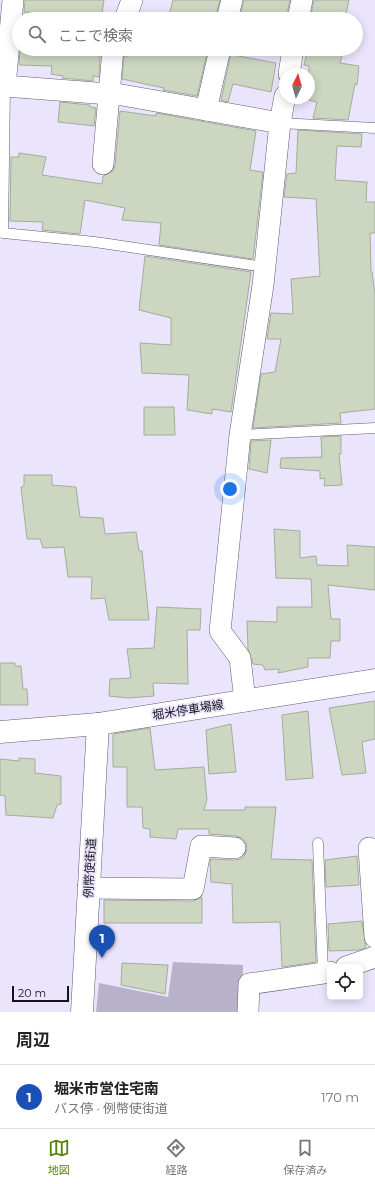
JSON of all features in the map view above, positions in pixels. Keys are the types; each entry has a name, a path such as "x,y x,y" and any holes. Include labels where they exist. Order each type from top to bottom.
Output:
{"main road":[{"name":"堀米停車場線","path":"0,732 98,724 375,680"},
{"name":"例幣使街道","path":"82,1012 98,724"}],"street":[{"path":"13,0 5,86 109,95 280,123"},
{"path":"128,12 132,0"},
{"path":"229,12 232,0"},
{"path":"299,12 302,0"},
{"path":"103,164 112,56"},
{"path":"206,110 218,56"},
{"path":"290,68 292,56"},
{"path":"245,701 240,658 220,632 240,435 264,266 280,123 284,104"},
{"path":"88,888 193,889 201,846 235,848"},
{"path":"368,848 375,937"},
{"path":"355,964 375,957"},
{"path":"248,1012 249,984 326,973"}],"lane":[{"path":"5,86 3,233 95,242 264,266"},
{"path":"280,123 375,128"},
{"path":"240,435 375,428"},
{"path":"318,843 326,973"}],"shaded area":[{"path":"173,962 243,965 242,1012 96,1012 99,983 168,997"}],"building":[{"path":"25,0 104,0 102,12 24,12"},
{"path":"173,0 220,0 217,12 170,12"},
{"path":"244,0 290,0 287,12 241,12"},
{"path":"314,0 349,0 346,12 311,12"},
{"path":"20,56 100,56 99,77 93,76 93,81 62,78 63,76 51,74 52,66 19,65"},
{"path":"124,56 206,56 197,96 163,90 164,88 122,79"},
{"path":"230,56 276,63 271,92 233,84 228,102 221,100"},
{"path":"306,56 342,56 340,63 359,66 357,85 355,84 348,120 313,118 317,102 315,102 315,68 309,68 309,66 304,65"},
{"path":"60,102 90,105 90,107 96,108 94,126 58,122"},
{"path":"120,111 156,116 156,113 256,131 250,170 263,172 253,259 159,245 161,223 122,220 125,208 85,200 80,234 42,230 43,222 10,221 11,157 19,157 19,153 46,157 42,175 102,184 103,176 113,171 115,165"},
{"path":"298,130 362,134 361,147 337,146 335,180 367,182 366,202 375,202 375,233 370,233 371,272 375,294 375,409 340,413 341,423 253,428 261,374 275,372 281,339 267,339 271,313 293,314 291,279 320,276 316,199 284,197 287,174 296,173"},
{"path":"145,256 251,272 231,412 212,409 212,414 187,410 189,375 142,373 140,343 171,345 171,318 139,310"},
{"path":"144,407 174,407 175,435 144,435"},
{"path":"341,436 341,454 339,454 342,485 324,486 325,478 320,479 320,471 280,468 281,458 322,457 321,437"},
{"path":"271,440 267,473 249,469 251,441"},
{"path":"24,475 52,475 52,485 76,487 80,517 103,518 105,534 136,532 139,551 142,551 149,620 109,620 105,598 91,599 92,577 68,577 64,547 43,548 40,539 27,539 21,487 24,486"},
{"path":"274,529 300,531 300,558 316,556 317,565 348,566 347,545 375,547 375,590 328,585 331,619 340,619 340,641 331,641 330,658 308,658 308,667 278,673 279,669 265,670 263,665 253,664 248,649 247,621 277,622 277,607 312,607 311,579 276,578"},
{"path":"157,607 201,609 200,630 187,630 188,684 153,683 154,696 128,698 109,696 110,679 131,678 127,649 154,648"},
{"path":"0,663 15,663 15,666 21,666 23,689 27,689 28,705 0,705"},
{"path":"375,701 375,739 362,742 366,773 342,775 329,708"},
{"path":"308,711 313,778 286,780 282,715"},
{"path":"231,724 236,772 209,774 206,730"},
{"path":"150,728 155,770 204,767 207,800 204,810 245,810 245,807 276,807 271,859 312,860 316,962 282,967 280,922 233,923 232,884 211,882 210,863 211,859 241,859 245,855 247,849 246,843 242,838 236,836 209,834 209,829 178,829 176,839 150,837 150,829 143,828 142,807 127,807 127,767 113,767 113,734"},
{"path":"19,758 35,759 35,773 61,776 61,804 57,805 53,818 6,815 5,796 0,795 0,759 19,761"},
{"path":"357,856 359,885 326,887 325,860"},
{"path":"202,897 202,923 104,923 104,900 193,901"},
{"path":"362,921 366,948 359,950 329,951 328,924"},
{"path":"122,963 168,965 165,994 121,985"}],"place":[{"name":"堀米市営住宅南","path":"102,958"}]}
